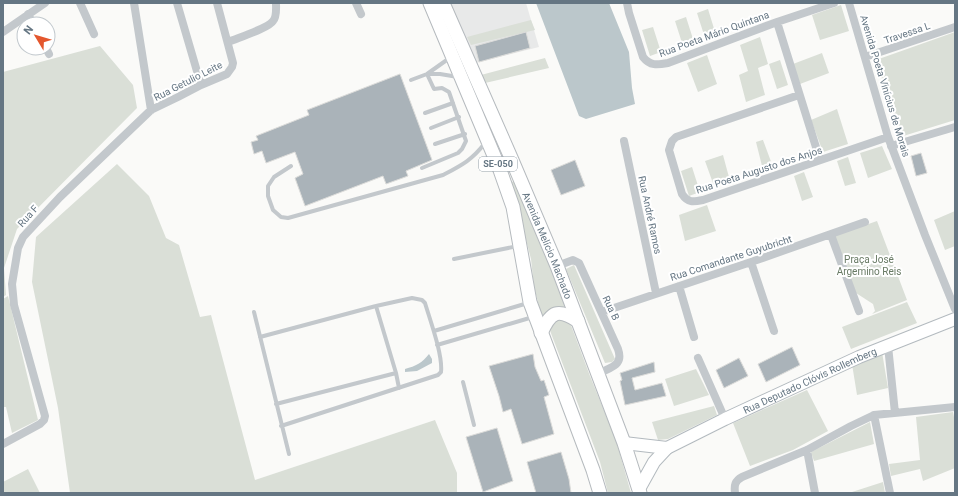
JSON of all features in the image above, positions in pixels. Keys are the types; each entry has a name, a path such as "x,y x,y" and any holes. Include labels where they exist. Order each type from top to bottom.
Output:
{"main road":[{"name":"Avenida Melício Machado","path":"430,3 500,170 513,207 530,302 594,470 600,493"},
{"name":"Avenida Melício Machado","path":"443,3 557,266 624,443 640,491"},
{"path":"541,333 546,322 552,315 557,313 564,313 578,321"}],"street":[{"path":"3,32 45,3"},
{"path":"80,3 94,34"},
{"path":"134,3 151,110"},
{"path":"177,3 200,85"},
{"path":"217,3 228,42 267,27 275,18 276,3"},
{"path":"356,3 361,14"},
{"name":"Rua Poeta Mário Quintana","path":"627,3 643,57 652,65 668,63 777,22 834,3"},
{"name":"Avenida Poeta Vinícius de Morais","path":"850,3 891,146 955,309"},
{"path":"777,22 820,160"},
{"name":"Travessa L","path":"865,57 955,27"},
{"name":"Rua Getulio Leite","path":"151,110 200,85 226,74 232,67 228,42"},
{"name":"Rua Poeta Augusto dos Anjos","path":"799,95 676,137 672,141 669,150 682,194 688,201 703,200 888,137"},
{"name":"Rua F","path":"3,444 40,424 44,420 45,416 14,305 12,284 18,248 23,237 50,208 151,110"},
{"path":"891,146 955,128"},
{"name":"Rua André Ramos","path":"624,141 656,293"},
{"name":"Rua Comandante Guyubricht","path":"602,312 865,222"},
{"path":"831,234 859,311"},
{"name":"Rua B","path":"557,266 573,260 578,263 602,312 620,356 616,365 598,374"},
{"path":"751,262 774,331"},
{"path":"679,286 694,337"},
{"name":"Rua Deputado Clóvis Rollemberg","path":"640,491 654,462 667,448 725,419 859,357 955,319"},
{"path":"888,346 895,413"},
{"path":"698,358 725,419"},
{"path":"735,493 735,483 742,477 807,450 851,426 874,416 955,407"},
{"path":"874,416 890,493"},
{"path":"624,443 667,448"},
{"path":"807,450 815,493"}],"lane":[{"path":"411,80 427,74 452,55"},
{"path":"427,74 448,75 462,79"},
{"path":"422,168 458,153 465,145 466,138 449,92 442,88 436,90 433,88 427,74"},
{"path":"425,113 454,103"},
{"path":"431,128 459,117"},
{"path":"435,144 465,134"},
{"path":"292,166 274,177 268,186 268,196 274,210 281,217 288,218 443,175 466,164 476,155 487,140"},
{"path":"454,259 520,245"},
{"path":"260,337 412,298 422,300 425,303 434,331 442,367 441,372 438,375 281,426"},
{"path":"434,331 530,302"},
{"path":"376,306 399,388"},
{"path":"254,312 289,454"},
{"path":"437,345 535,316"},
{"path":"276,404 396,373"},
{"path":"463,382 474,425"}],"shaded area":[{"path":"448,3 526,3 539,47 476,63"},
{"path":"536,3 609,3 629,52 635,104 586,119 579,116"},
{"path":"429,354 432,359 432,363 417,371 405,372 405,369 418,364"}],"green space":[{"path":"841,5 849,31 820,40 812,15"},
{"path":"708,9 716,35 705,38 697,13"},
{"path":"686,17 694,42 683,46 675,21"},
{"path":"531,20 535,30 471,45 467,37"},
{"path":"653,27 661,52 650,56 642,30"},
{"path":"955,32 955,120 900,137 876,60"},
{"path":"760,37 768,64 758,68 765,95 746,102 739,75 748,71 740,45"},
{"path":"100,46 133,85 137,108 17,229 4,268 6,295 3,297 3,72"},
{"path":"822,53 829,73 800,84 793,64"},
{"path":"707,55 717,84 698,92 687,63"},
{"path":"545,58 549,68 485,83 481,75"},
{"path":"780,60 788,85 777,89 769,64"},
{"path":"837,109 848,144 823,152 811,120"},
{"path":"766,139 763,140 773,167 763,170 756,142"},
{"path":"882,146 892,169 868,178 860,153"},
{"path":"723,155 730,181 714,186 705,161"},
{"path":"848,157 856,183 845,186 837,161"},
{"path":"117,164 149,196 166,238 179,245 200,317 211,315 255,480 435,420 457,473 457,493 70,493 58,408 32,282 36,237"},
{"path":"692,167 700,192 689,196 681,171"},
{"path":"804,172 813,197 802,201 794,176"},
{"path":"516,181 571,308 562,307 552,309 542,318 534,287 531,259 511,182"},
{"path":"707,205 716,231 685,241 679,215"},
{"path":"955,211 955,246 945,250 934,220"},
{"name":"Praça José Argemino Reis","path":"877,221 907,300 872,314 875,311 873,304 856,293 834,236"},
{"path":"574,265 615,359 612,362 605,363 566,269"},
{"path":"8,296 38,420 12,433 6,407 3,407 3,299"},
{"path":"907,302 917,323 851,349 842,327"},
{"path":"558,316 569,320 616,440 631,493 608,493 600,462 549,328"},
{"path":"882,352 888,388 857,395 852,364"},
{"path":"696,369 709,395 674,406 665,379"},
{"path":"807,390 828,431 793,450 750,466 733,423"},
{"path":"714,406 717,415 668,439 658,440 652,422"},
{"path":"953,412 955,422 955,468 923,481 920,469 891,476 889,464 920,460 916,417"},
{"path":"870,422 874,444 814,461 811,452"},
{"path":"28,469 40,493 3,493 3,482"},
{"path":"883,482 885,493 852,492"}],"building":[{"path":"526,32 530,48 479,62 475,46"},
{"path":"400,74 432,160 406,171 408,176 386,184 383,176 305,206 295,178 303,174 295,152 266,163 262,151 254,154 251,142 258,140 256,136 309,115 307,110"},
{"path":"921,153 927,173 916,176 911,156"},
{"path":"575,160 585,186 561,195 551,170"},
{"path":"792,347 800,365 766,382 758,364"},
{"path":"533,354 535,367 541,381 544,380 549,395 544,397 554,434 522,444 511,409 503,412 489,366"},
{"path":"739,358 748,376 724,388 716,370"},
{"path":"654,362 655,372 632,378 635,390 662,383 666,396 625,405 620,381 622,380 620,373"},
{"path":"497,428 513,481 483,492 466,437"},
{"path":"561,452 569,479 571,493 536,493 527,462"}]}
